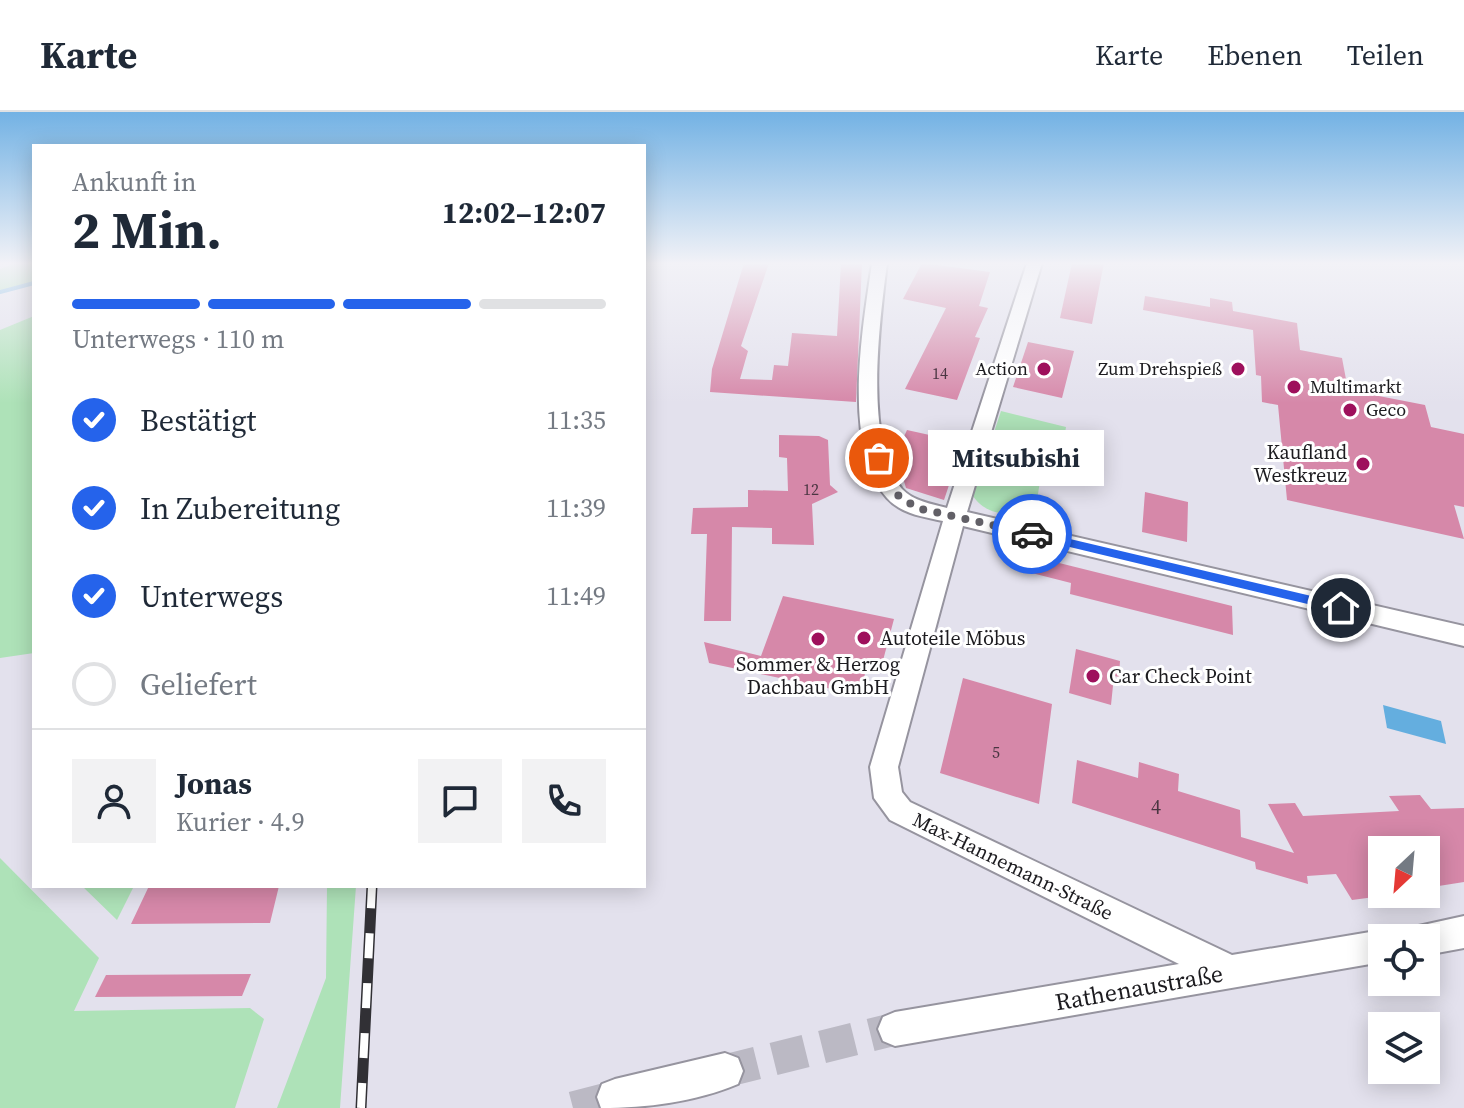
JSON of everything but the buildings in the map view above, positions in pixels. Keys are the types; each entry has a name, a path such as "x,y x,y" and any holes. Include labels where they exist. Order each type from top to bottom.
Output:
{"street":[{"path":"874,309 870,407 879,458 893,492 917,508 1464,636"},
{"name":"Max-Hannemann-Straße","path":"1020,309 955,517 884,767 888,798 900,811 1232,972"},
{"path":"1440,936 1464,932"},
{"name":"Rathenaustraße","path":"895,1029 1368,948"},
{"path":"615,1097 725,1071"}],"green space":[{"path":"32,317 32,653 0,658 0,330"},
{"path":"1001,411 1066,427 1064,439 1051,456 1044,457 1036,506 1028,514 1004,514 990,510 973,496"},
{"path":"0,858 99,958 74,1011 250,1008 264,1019 235,1108 0,1108"},
{"path":"84,888 133,888 117,920"},
{"path":"327,888 356,888 340,1108 277,1108 326,978"}],"water":[{"path":"1383,705 1441,721 1446,744 1387,728"}],"tunnel":[{"path":"725,1071 895,1029"},
{"path":"573,1108 615,1097"}],"railway":[{"path":"361,1108 372,888"}],"way so far":[{"path":"879,458 893,492 917,508 1032,534"}],"place":[{"name":"Action","path":"1044,369"},
{"name":"Zum Drehspieß","path":"1238,369"},
{"name":"Multimarkt","path":"1294,387"},
{"name":"Geco","path":"1350,410"},
{"name":"Mitsubishi","path":"879,458"},
{"name":"Kaufland Westkreuz","path":"1363,464"},
{"name":"Autoteile Möbus","path":"864,638"},
{"name":"Sommer & Herzog Dachbau GmbH","path":"818,639"},
{"name":"Car Check Point","path":"1093,676"}],"route":[{"path":"1032,534 1341,608"}]}
